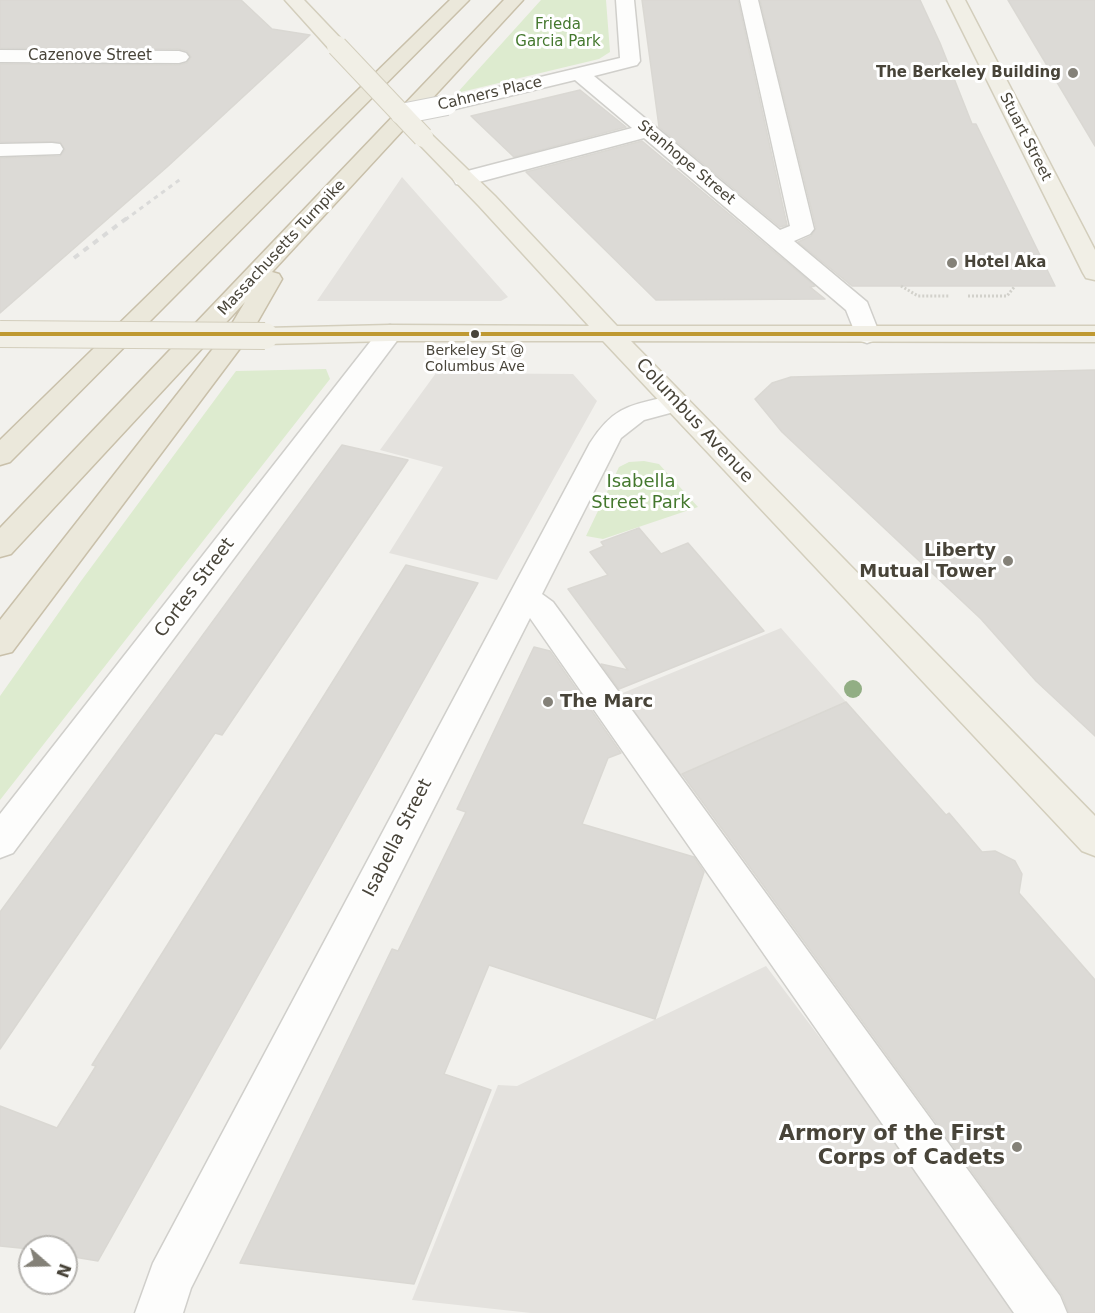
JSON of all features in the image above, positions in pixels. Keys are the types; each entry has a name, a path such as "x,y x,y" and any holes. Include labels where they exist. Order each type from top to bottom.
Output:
{"highway":[{"path":"0,456 460,0"},
{"name":"Massachusetts Turnpike","path":"0,547 514,0"},
{"path":"0,643 241,330 297,232"}],"main road":[{"name":"Columbus Avenue","path":"294,0 612,333 675,403 1095,840"},
{"name":"Stuart Street","path":"956,0 1095,273"},
{"path":"0,334 265,336 390,333 1095,334"}],"street":[{"path":"579,73 630,61 625,0"},
{"path":"749,0 802,230 778,239"},
{"name":"Cazenove Street","path":"0,56 179,57"},
{"name":"Cahners Place","path":"401,114 579,73"},
{"name":"Stanhope Street","path":"579,73 858,307 867,335"},
{"path":"464,179 647,131"},
{"path":"0,150 52,149"},
{"name":"Cortes Street","path":"0,842 390,333"},
{"name":"Isabella Street","path":"159,1313 170,1280 523,597 613,428 625,417 675,403"},
{"path":"523,597 542,610 1043,1313"}],"path":[{"path":"901,286 918,296 950,296"},
{"path":"968,296 1007,296 1015,286"}],"green space":[{"name":"Frieda Garcia Park","path":"541,0 606,0 610,52 599,59 457,93"},
{"path":"326,369 330,379 0,800 0,696 81,581 236,371"},
{"name":"Isabella Street Park","path":"644,461 659,464 698,507 603,539 586,536 619,467 629,462"}],"shaded area":[{"path":"402,177 508,297 501,301 317,301"},
{"path":"436,373 573,374 597,401 497,580 389,553 443,467 380,450"},
{"path":"781,628 846,702 672,779 613,697"},
{"path":"766,966 1024,1309 1024,1313 531,1313 412,1300 498,1085 517,1086"}],"building":[{"path":"0,0 241,0 272,29 310,35 167,167 0,313 0,158 60,156 65,150 60,142 0,142 0,64 179,65 187,63 191,57 187,51 179,49 0,48"},
{"path":"642,0 738,0 787,225 780,227 659,127"},
{"path":"760,0 920,0 940,43 972,124 976,124 1055,286 852,286 798,242 811,236 816,228"},
{"name":"The Berkeley Building","path":"1008,0 1095,0 1095,146"},
{"path":"580,90 626,127 514,157 471,116"},
{"path":"642,141 815,286 810,287 825,299 656,300 526,172"},
{"name":"Liberty Mutual Tower","path":"1095,370 1095,736 1036,681 981,619 782,432 755,399 772,383 791,377"},
{"path":"342,445 408,460 222,735 215,733 0,1049 0,912"},
{"path":"639,528 661,554 688,543 764,631 619,689 601,664 628,670 568,589 608,575 590,552 604,546 601,542"},
{"path":"406,565 478,583 98,1261 78,1258 78,1235 18,1235 18,1248 0,1246 0,1106 57,1128 96,1066 92,1065"},
{"path":"534,647 550,651 621,753 608,758 582,824 694,857 704,872 655,1019 489,965 444,1074 491,1090 414,1284 240,1263 392,949 398,951 466,812 457,809"},
{"name":"Armory of the First Corps of Cadets","path":"846,702 946,815 949,813 982,852 995,851 1015,861 1022,874 1019,893 1095,980 1095,1313 1069,1313 1062,1295 682,774"}],"railway":[{"path":"125,220 182,178"},
{"path":"74,258 127,218"},
{"path":"0,327 6,321"}],"transit line":[{"path":"0,334 1095,334"}],"place":[{"name":"The Berkeley Building","path":"1073,73"},
{"name":"Hotel Aka","path":"952,263"},
{"name":"Berkeley St @ Columbus Ave","path":"475,334"},
{"name":"Liberty Mutual Tower","path":"1008,561"},
{"name":"The Marc","path":"548,702"},
{"name":"Armory of the First Corps of Cadets","path":"1017,1147"}]}
